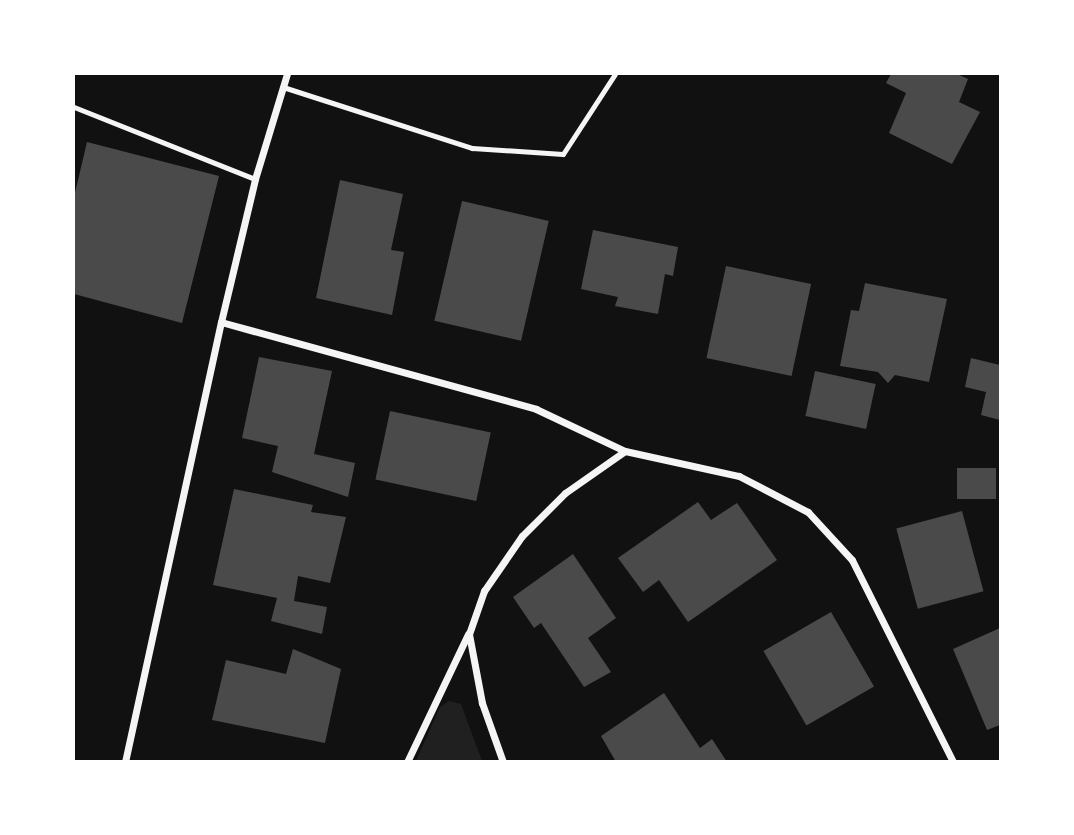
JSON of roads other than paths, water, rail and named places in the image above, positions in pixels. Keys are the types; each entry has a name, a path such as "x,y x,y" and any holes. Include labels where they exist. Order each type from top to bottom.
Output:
{"street":[{"path":"125,761 221,322 255,179 287,74"},
{"path":"221,322 536,409 625,451 739,476 808,512 852,560 953,761"},
{"path":"407,761 468,634 484,591 522,536 565,493 625,451"},
{"path":"468,634 482,703 503,761"}],"lane":[{"path":"283,88 472,148 563,154 615,74"},
{"path":"74,107 255,179"}]}
